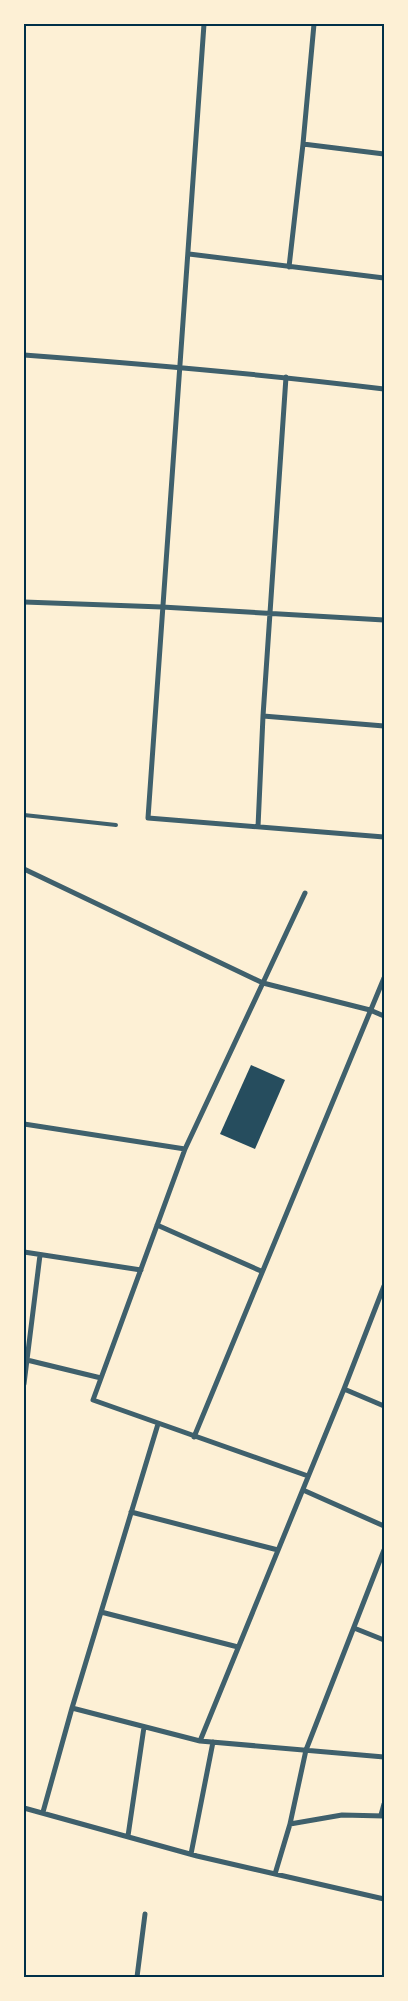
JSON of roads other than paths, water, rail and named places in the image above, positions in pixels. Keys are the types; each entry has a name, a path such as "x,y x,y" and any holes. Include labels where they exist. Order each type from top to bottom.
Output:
{"street":[{"path":"204,24 148,818 384,837"},
{"path":"289,267 314,24"},
{"path":"303,144 384,154"},
{"path":"189,254 384,278"},
{"path":"24,355 181,367 384,389"},
{"path":"258,827 263,716 286,377"},
{"path":"24,602 162,607 384,620"},
{"path":"263,716 384,726"},
{"path":"24,869 263,983 370,1010 384,1016"},
{"path":"305,893 185,1149 93,1400 308,1476"},
{"path":"194,1437 384,978"},
{"path":"24,1124 185,1149"},
{"path":"157,1225 262,1271"},
{"path":"24,1252 140,1270"},
{"path":"24,1384 40,1255"},
{"path":"200,1741 344,1389 384,1286"},
{"path":"27,1360 101,1378"},
{"path":"344,1389 384,1406"},
{"path":"43,1812 72,1708 158,1424"},
{"path":"303,1490 384,1526"},
{"path":"132,1512 278,1550"},
{"path":"275,1874 290,1824 306,1750 384,1550"},
{"path":"101,1612 238,1647"},
{"path":"354,1628 384,1640"},
{"path":"72,1708 200,1741 384,1757"},
{"path":"128,1836 144,1727"},
{"path":"191,1854 213,1742"},
{"path":"290,1824 342,1815 383,1816 384,1804"},
{"path":"24,1808 191,1854 384,1899"},
{"path":"137,1977 145,1914"}],"lane":[{"path":"24,815 116,826"}]}
